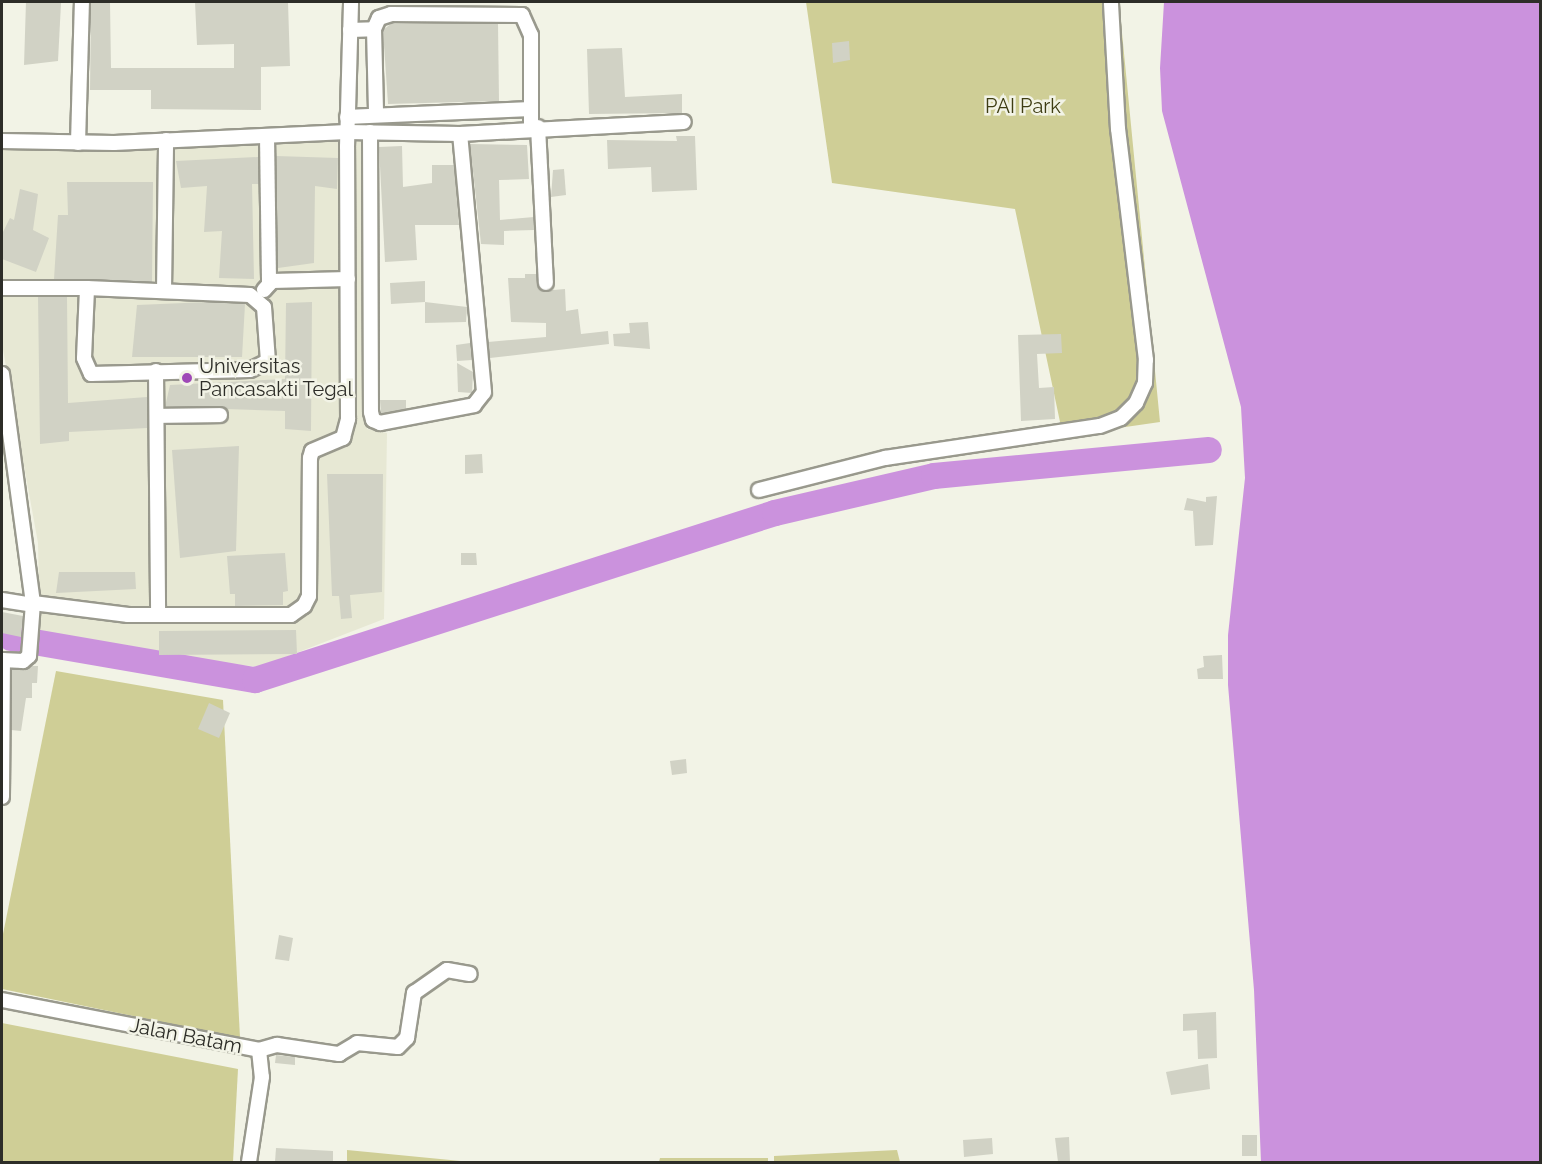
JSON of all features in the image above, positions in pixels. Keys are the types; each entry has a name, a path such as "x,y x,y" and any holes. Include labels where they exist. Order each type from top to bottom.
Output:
{"street":[{"path":"78,143 82,2"},
{"path":"2,600 128,615 158,612 291,615 303,606 309,596 310,458 312,451 343,438 348,419 347,117 351,2"},
{"path":"759,490 885,458 1100,426 1121,418 1136,403 1145,383 1146,360 1118,129 1111,2"},
{"path":"376,113 374,29 385,15 522,15 531,35 530,109 534,127 546,284"},
{"path":"350,30 374,29"},
{"path":"347,117 376,113 530,109"},
{"path":"2,141 78,143 347,132 460,134 534,127 684,122"},
{"path":"370,132 371,412 373,420 380,423 474,405 484,393 460,134"},
{"path":"87,288 84,347 91,374 250,370 263,366 268,361 269,332 260,299 269,284 267,135"},
{"path":"164,290 166,140"},
{"path":"269,284 286,280 348,279"},
{"path":"2,288 164,290 250,295 260,299"},
{"path":"156,371 158,612"},
{"path":"2,374 33,604 30,652 23,661 2,660 2,797"},
{"path":"157,416 220,415"},
{"path":"259,1050 278,1045 339,1054 357,1043 398,1047 407,1038 414,993 447,970 470,974"},
{"name":"Jalan Batam","path":"2,1000 259,1050 262,1077 249,1162"}],"shaded area":[{"path":"1164,2 1540,2 1540,1162 1261,1162 1254,990 1228,685 1228,635 1245,478 1241,407 1162,111 1160,68"},
{"name":"Universitas Pancasakti Tegal","path":"365,138 367,429 387,433 384,619 260,667 153,656 40,634 38,543 2,344 2,145"}],"green space":[{"name":"PAI Park","path":"806,2 1119,2 1160,422 1063,436 1015,209 832,183"},
{"path":"56,671 223,700 240,1038 2,989 2,939"},
{"path":"2,1023 238,1069 233,1162 2,1162"},
{"path":"347,1150 471,1162 347,1162"},
{"path":"897,1150 900,1162 774,1162 774,1156"},
{"path":"660,1158 768,1158 768,1162 659,1162"}],"building":[{"path":"26,2 61,3 58,61 24,65"},
{"path":"91,2 110,2 111,68 234,68 234,44 197,45 195,2 288,2 290,66 261,67 261,110 151,109 151,90 90,90"},
{"path":"392,23 498,24 499,101 388,104 383,30"},
{"path":"849,41 850,60 833,63 832,43"},
{"path":"622,48 625,97 682,94 682,113 589,114 587,49"},
{"path":"676,136 695,136 697,190 652,192 651,167 608,169 607,140 677,141"},
{"path":"470,144 527,145 529,179 499,180 500,220 534,217 534,230 504,231 504,245 481,244"},
{"path":"402,146 403,187 432,183 432,165 454,165 459,225 415,225 417,260 385,262 379,147"},
{"path":"276,156 338,158 337,189 315,186 314,263 278,268"},
{"path":"258,157 259,184 252,184 254,279 219,278 222,231 204,232 207,186 181,188 176,161"},
{"path":"564,169 566,195 551,197 553,170"},
{"path":"67,182 153,182 152,282 54,279 58,215 68,215"},
{"path":"20,189 38,194 33,230 49,238 36,272 2,259 2,234 10,218 14,220"},
{"path":"525,274 537,274 542,291 565,289 566,311 578,309 581,334 608,331 609,344 490,358 488,342 546,337 546,323 511,322 508,278 525,278"},
{"path":"425,281 425,302 391,304 390,283"},
{"path":"38,297 67,297 68,403 147,397 147,428 69,432 69,441 40,444"},
{"path":"208,302 245,304 242,357 132,357 137,305"},
{"path":"312,302 311,431 285,429 285,411 165,407 170,385 285,379 286,303"},
{"path":"425,302 467,307 466,322 425,323"},
{"path":"648,322 650,349 614,346 613,334 630,333 629,323"},
{"path":"1061,334 1062,353 1037,354 1039,388 1054,387 1055,419 1021,421 1018,335"},
{"path":"470,343 472,360 457,361 456,345"},
{"path":"457,363 473,372 472,393 458,392"},
{"path":"380,400 406,400 406,409 381,414"},
{"path":"239,446 236,551 180,558 172,450"},
{"path":"482,454 483,473 465,474 465,455"},
{"path":"327,474 383,474 382,592 350,595 352,618 341,619 339,596 332,596"},
{"path":"1217,496 1213,545 1195,546 1193,511 1184,510 1187,498 1206,502 1206,497"},
{"path":"285,553 288,591 283,592 283,605 235,606 235,594 230,594 227,556"},
{"path":"461,553 476,553 477,565 461,565"},
{"path":"59,572 135,572 136,589 56,593"},
{"path":"2,612 23,616 21,637 2,633"},
{"path":"296,630 297,654 159,655 159,631"},
{"path":"1222,655 1223,679 1198,679 1197,669 1204,667 1203,656"},
{"path":"38,666 37,683 32,683 32,698 26,698 21,731 11,730 12,669"},
{"path":"209,703 230,713 219,738 198,729"},
{"path":"686,759 687,773 672,775 670,761"},
{"path":"279,935 293,938 289,961 275,959"},
{"path":"1216,1012 1217,1058 1198,1059 1197,1030 1183,1031 1183,1014"},
{"path":"276,1055 295,1057 295,1065 275,1063"},
{"path":"1208,1064 1210,1089 1171,1095 1166,1072"},
{"path":"1242,1135 1257,1135 1257,1156 1242,1156"},
{"path":"1069,1137 1070,1162 1058,1162 1055,1138"},
{"path":"992,1138 993,1154 964,1157 963,1140"},
{"path":"276,1148 333,1151 333,1162 275,1162"}],"waterway":[{"path":"11,638 255,680 775,513 934,476 1209,450"},
{"path":"2,637 11,638"}],"place":[{"name":"Universitas Pancasakti Tegal","path":"187,378"}]}
